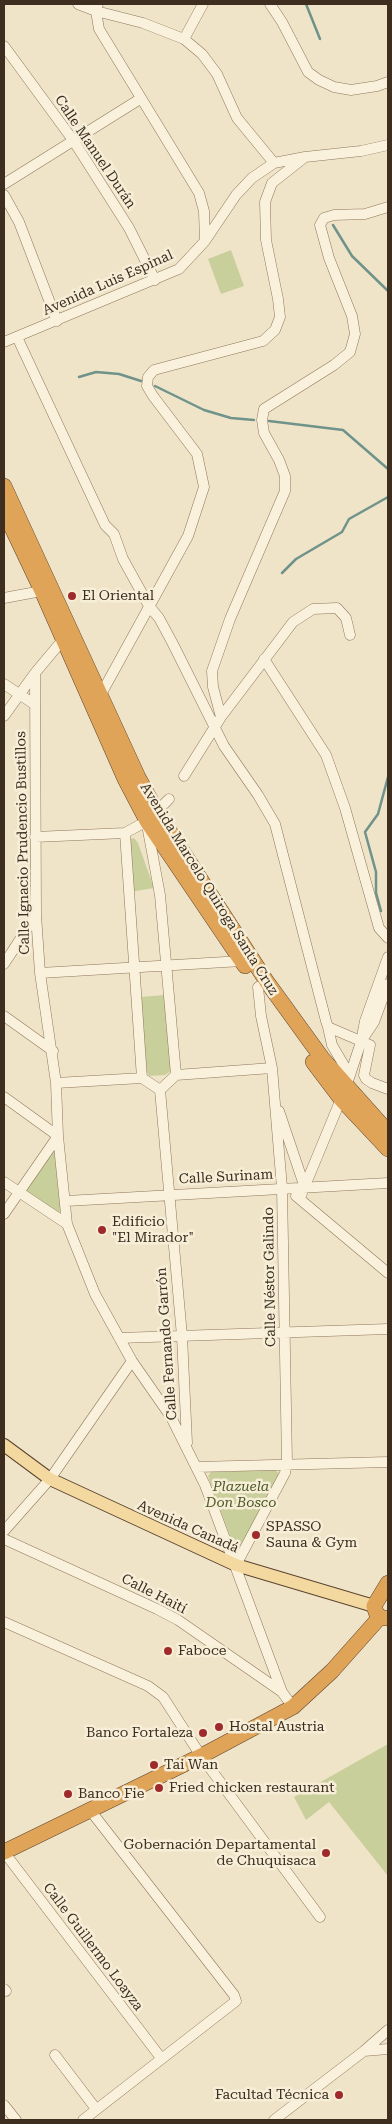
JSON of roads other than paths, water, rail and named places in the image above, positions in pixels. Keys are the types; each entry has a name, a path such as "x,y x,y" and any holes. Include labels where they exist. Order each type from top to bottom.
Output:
{"highway":[{"name":"Avenida Marcelo Quiroga Santa Cruz","path":"4,486 67,634 125,780 152,817 262,985 345,1087 388,1149"},
{"name":"Avenida Marcelo Quiroga Santa Cruz","path":"4,511 47,590"},
{"name":"Avenida Marcelo Quiroga Santa Cruz","path":"67,634 100,696 138,777 152,817"},
{"name":"Avenida Marcelo Quiroga Santa Cruz","path":"345,1087 388,1132"},
{"path":"4,1852 201,1756 292,1707 332,1670 382,1607 388,1583"}],"main road":[{"name":"Avenida Canadá","path":"4,1445 50,1479 236,1565 382,1607"}],"street":[{"path":"78,4 97,7 184,39 202,54 217,74 237,118 274,163"},
{"path":"184,39 203,4"},
{"path":"270,4 282,22 308,72 319,80 334,87 351,90 377,86 388,82"},
{"path":"97,7 98,29 198,193 204,212 205,241"},
{"name":"Calle Manuel Durán","path":"4,46 73,140 129,228 155,280"},
{"path":"4,184 140,99"},
{"name":"Avenida Luis Espinal","path":"4,342 179,269 205,241 236,195 252,178 274,163 305,156 388,145"},
{"path":"100,696 188,536 204,487 197,454 153,396 148,386 148,377 154,370 263,342 275,330 280,317 266,240 265,202 272,183 305,156"},
{"path":"4,195 19,222 57,321"},
{"path":"221,717 213,687 212,672 230,619 285,491 285,476 279,460 264,433 262,420 264,409 340,361 350,352 355,334 352,316 329,258 320,225 324,218 334,215 365,214 388,207"},
{"path":"17,337 105,525 114,534 124,559 149,606 159,618 173,644 224,746 258,795 275,824 332,1045 345,1087"},
{"path":"4,598 47,590"},
{"path":"184,776 221,717 293,622 313,609 337,608 346,618 350,635"},
{"path":"4,716 34,673 67,634"},
{"path":"264,659 326,755 344,808 379,928 388,938"},
{"name":"Calle Ignacio Prudencio Bustillos","path":"34,673 36,915 40,973 53,1051 58,1136 67,1224 95,1294 132,1361 171,1417 197,1466 236,1565 282,1692 292,1707"},
{"path":"4,684 34,704"},
{"path":"35,837 125,833 152,817 169,799"},
{"path":"152,817 176,1075"},
{"path":"125,833 142,1078"},
{"path":"4,964 36,915"},
{"path":"40,973 133,969 246,958"},
{"path":"300,1198 345,1087 361,1042 365,1021 387,962"},
{"path":"361,1042 374,1022 388,984"},
{"name":"Calle Néstor Galindo","path":"236,1565 285,1473 286,1463 282,1188 272,1068 261,1016 262,985"},
{"path":"4,1016 53,1051"},
{"path":"328,1027 370,1045 364,1075 366,1079 388,1089"},
{"path":"56,1083 142,1078 160,1090 176,1075 272,1068"},
{"name":"Calle Fernando Garrón","path":"160,1090 182,1336 187,1447"},
{"path":"273,1094 305,1188"},
{"path":"4,1097 58,1136 4,1214"},
{"path":"4,1182 67,1224"},
{"name":"Calle Surinam","path":"66,1201 388,1183"},
{"path":"282,1188 300,1198 388,1273"},
{"path":"119,1338 388,1329"},
{"path":"4,1531 50,1479 132,1361"},
{"path":"197,1466 388,1462"},
{"name":"Calle Haití","path":"4,1539 164,1613 282,1692"},
{"path":"4,1622 156,1691 163,1697 201,1756 320,1917"},
{"path":"83,2120 236,2001 234,1995 90,1810"},
{"name":"Calle Guillermo Loayza","path":"4,1852 161,2058"},
{"path":"274,2120 364,2051 388,2030"},
{"path":"364,2051 388,2050"},
{"path":"55,2055 96,2109"},
{"path":"4,2106 16,2120"}],"waterway":[{"path":"306,4 320,39"},
{"path":"333,225 352,256 388,291"},
{"path":"79,377 96,372 119,374 141,381"},
{"path":"155,386 204,410 231,418 254,420"},
{"path":"269,421 343,430 388,469"},
{"path":"282,573 296,559 342,532 349,519 388,497"},
{"path":"381,911 376,893 376,872 365,832 378,814 388,777"}],"place":[{"name":"El Oriental","path":"72,596"},
{"name":"Edificio \"El Mirador\"","path":"102,1230"},
{"name":"SPASSO Sauna & Gym","path":"256,1535"},
{"name":"Faboce","path":"168,1651"},
{"name":"Hostal Austria","path":"219,1727"},
{"name":"Banco Fortaleza","path":"203,1733"},
{"name":"Tai Wan","path":"154,1765"},
{"name":"Fried chicken restaurant","path":"159,1788"},
{"name":"Banco Fie","path":"68,1794"},
{"name":"Gobernación Departamental de Chuquisaca","path":"326,1853"},
{"name":"Facultad Técnica","path":"339,2095"}],"park label":[{"name":"Plazuela Don Bosco","path":"241,1495"}]}
